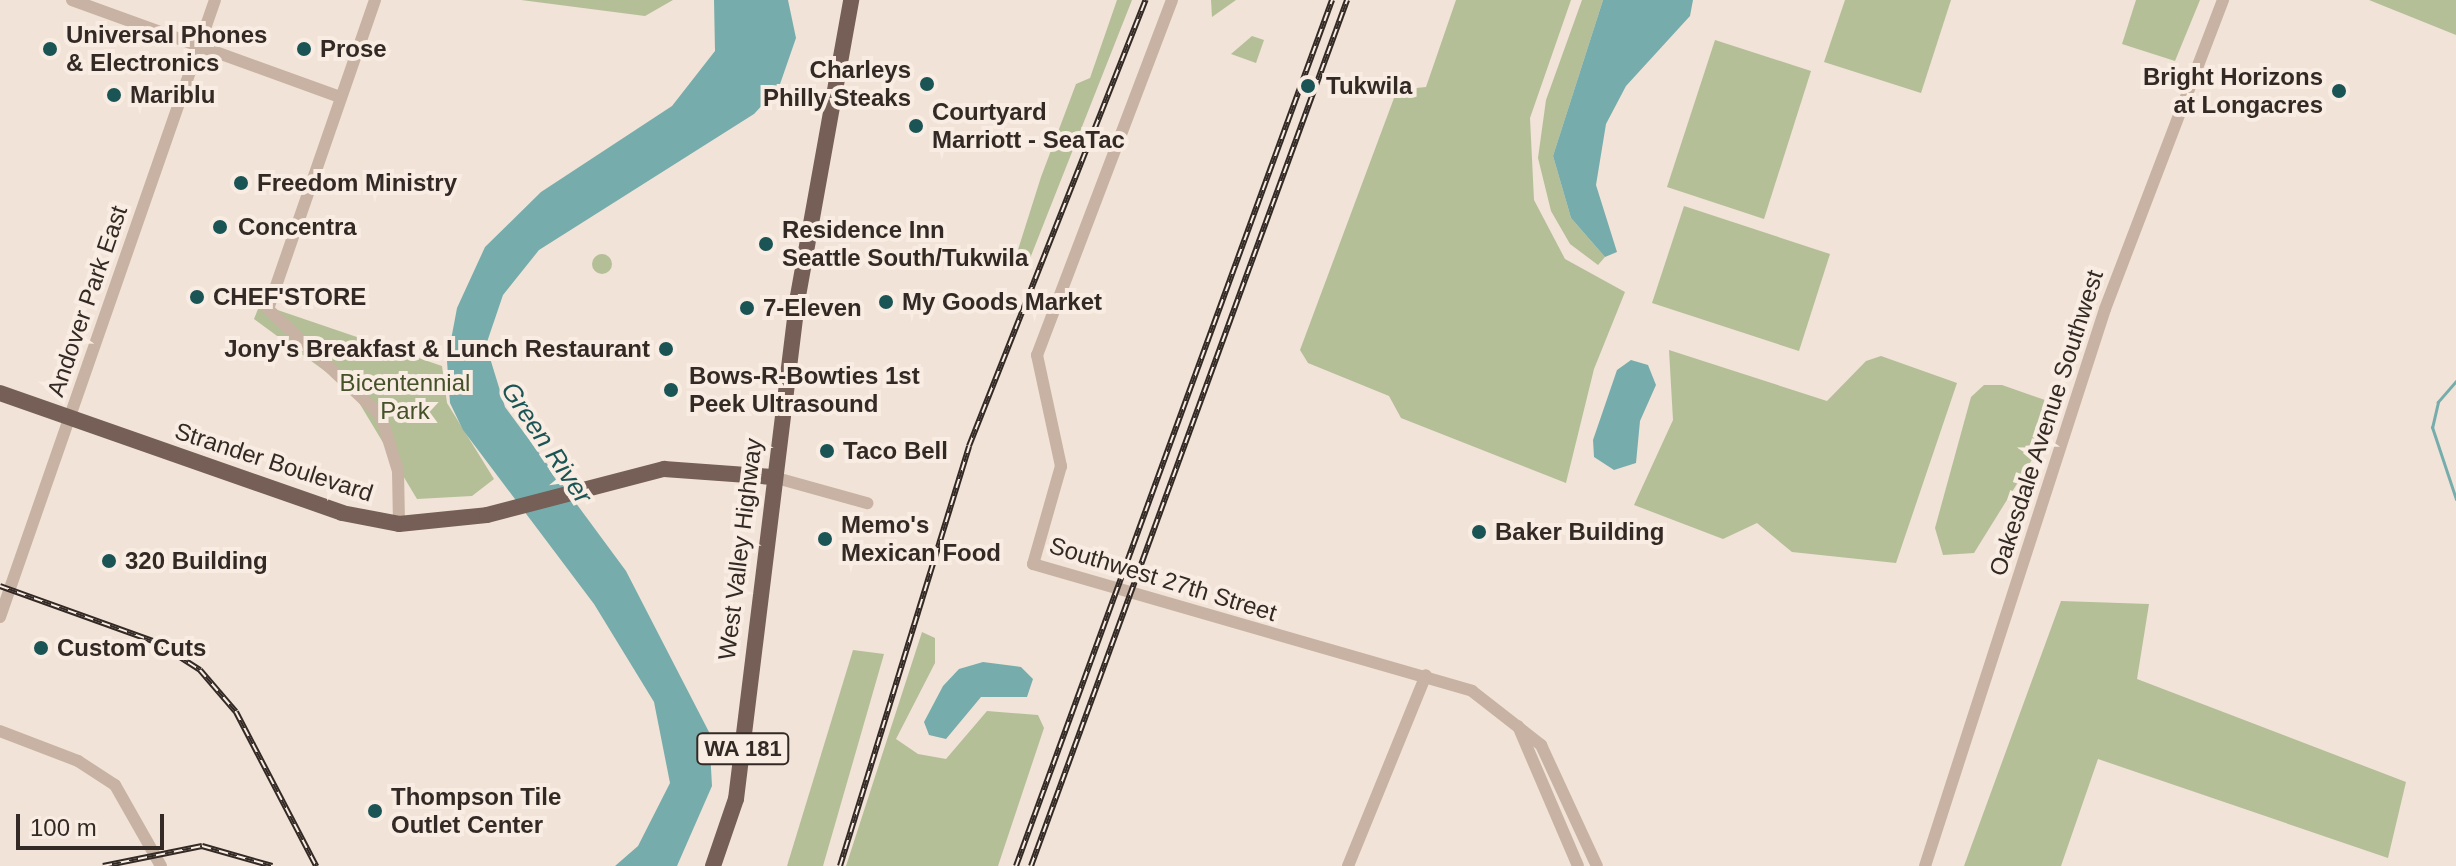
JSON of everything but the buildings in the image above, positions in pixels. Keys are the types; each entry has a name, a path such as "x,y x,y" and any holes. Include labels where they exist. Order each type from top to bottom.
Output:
{"main road":[{"name":"West Valley Highway","path":"713,866 743,757 773,477 851,0"},
{"name":"Strander Boulevard","path":"0,393 342,513 399,524 487,515 664,469 773,477"}],"street":[{"path":"72,0 337,96"},
{"name":"Andover Park East","path":"0,617 215,0"},
{"path":"375,0 337,96 305,207 268,309 313,351 329,351 346,378 372,401 393,442 399,524"},
{"name":"Southwest 27th Street","path":"1172,0 1057,300 1037,377 1061,466 1033,564 1426,675 1472,691 1518,726 1551,760 1597,866"},
{"name":"Oakesdale Avenue Southwest","path":"1925,866 2105,309 2223,0"},
{"name":"Strander Boulevard","path":"773,477 867,503"},
{"path":"1348,866 1426,675"},
{"name":"Southwest 27th Street","path":"1518,726 1578,866"},
{"path":"0,731 78,761 115,785 161,866"}],"green space":[{"path":"521,0 673,0 645,16"},
{"path":"1117,0 1132,0 1029,261 1016,256 1041,177 1076,84 1090,78"},
{"path":"1211,0 1236,0 1212,17"},
{"path":"1456,0 1571,0 1530,118 1534,200 1565,259 1625,292 1594,369 1566,483 1401,418 1389,396 1308,363 1300,350 1397,90 1426,87"},
{"path":"1582,0 1603,0 1553,156 1571,218 1605,257 1598,265 1570,244 1551,211 1538,158 1546,100"},
{"path":"1845,0 1951,0 1921,93 1824,62"},
{"path":"2136,0 2200,0 2175,61 2122,44"},
{"path":"2369,0 2456,0 2456,35"},
{"path":"1252,36 1264,40 1256,63 1231,54"},
{"path":"1715,40 1811,71 1764,219 1667,187"},
{"path":"1684,206 1830,254 1799,351 1652,303"},
{"path":"602,254 609,257 612,264 609,271 602,274 595,271 592,264 595,257"},
{"name":"Bicentennial Park","path":"260,304 442,366 447,403 494,479 472,496 417,499 352,391 254,319"},
{"path":"1669,350 1827,401 1866,361 1881,356 1957,383 1896,563 1792,552 1757,523 1723,539 1634,505 1673,420"},
{"path":"1984,385 2002,385 2045,400 2033,458 1974,553 1943,555 1935,528 1971,397"},
{"path":"2061,601 2149,604 2137,679 2406,782 2388,858 2098,759 2061,866 1964,866"},
{"path":"922,632 935,638 935,663 896,739 918,754 946,759 987,711 1038,715 1044,728 998,866 846,866"},
{"path":"853,650 884,654 823,866 787,866"}],"water":[{"path":"714,0 788,0 796,38 779,87 754,114 539,250 503,295 486,345 505,407 626,571 709,732 712,786 677,866 615,866 638,846 670,783 654,702 594,604 463,430 450,403 447,361 457,308 485,247 541,192 672,106 715,51"},
{"path":"1603,0 1693,0 1690,16 1626,86 1606,124 1596,185 1617,252 1605,257 1571,218 1553,156"},
{"path":"1631,360 1648,365 1656,385 1640,421 1636,463 1614,470 1594,457 1593,440 1617,370"},
{"path":"983,662 1021,667 1033,679 1027,697 981,697 946,739 929,735 924,722 943,686 959,669"}],"waterway":[{"path":"2456,381 2438,402 2432,427 2456,499"}],"railway":[{"path":"840,866 969,446 1146,0"},
{"path":"1016,866 1332,0"},
{"path":"1031,866 1347,0"},
{"path":"0,586 158,643 200,670 236,712 316,866"},
{"path":"103,866 202,846 272,866"}],"place":[{"name":"Universal Phones & Electronics","path":"50,49"},
{"name":"Prose","path":"304,49"},
{"name":"Charleys Philly Steaks","path":"927,84"},
{"name":"Tukwila","path":"1308,86"},
{"name":"Bright Horizons at Longacres","path":"2339,91"},
{"name":"Mariblu","path":"114,95"},
{"name":"Courtyard Marriott - SeaTac","path":"916,126"},
{"name":"Freedom Ministry","path":"241,183"},
{"name":"Concentra","path":"220,227"},
{"name":"Residence Inn Seattle South/Tukwila","path":"766,244"},
{"name":"CHEF'STORE","path":"197,297"},
{"name":"My Goods Market","path":"886,302"},
{"name":"7-Eleven","path":"747,308"},
{"name":"Jony's Breakfast & Lunch Restaurant","path":"666,349"},
{"name":"Bows-R-Bowties 1st Peek Ultrasound","path":"671,390"},
{"name":"Taco Bell","path":"827,451"},
{"name":"Baker Building","path":"1479,532"},
{"name":"Memo's Mexican Food","path":"825,539"},
{"name":"320 Building","path":"109,561"},
{"name":"Custom Cuts","path":"41,648"},
{"name":"Thompson Tile Outlet Center","path":"375,811"}],"water label":[{"name":"Green River","path":"546,443"}]}
